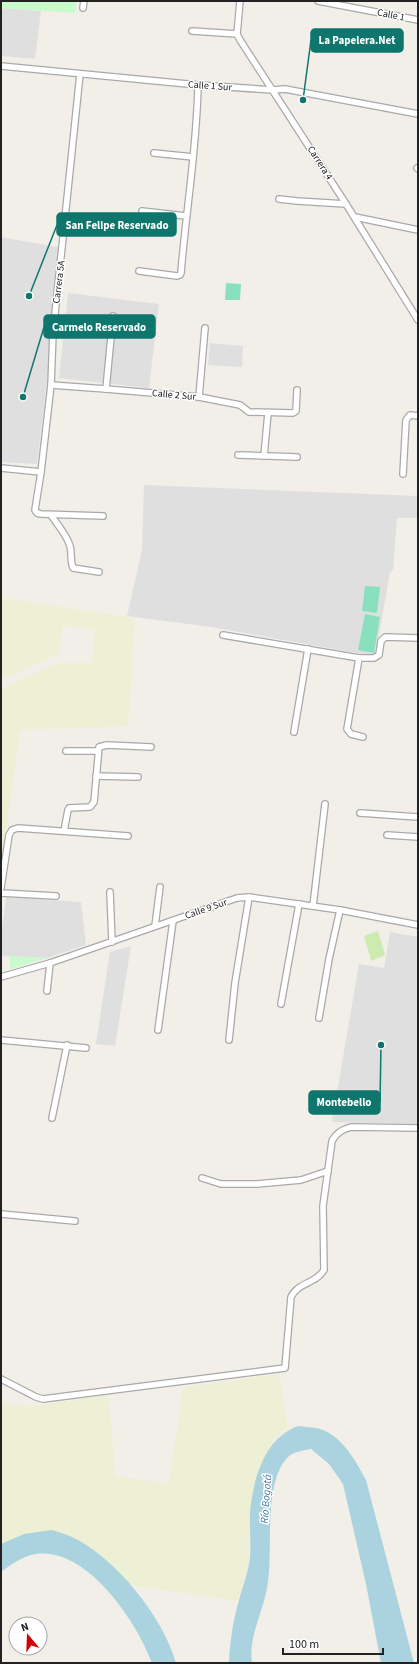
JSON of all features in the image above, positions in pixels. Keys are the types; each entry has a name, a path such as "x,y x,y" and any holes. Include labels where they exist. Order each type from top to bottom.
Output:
{"street":[{"path":"83,8 84,1"},
{"path":"192,31 232,35 237,34 240,1"},
{"name":"Calle 1","path":"318,1 418,20"},
{"name":"Carrera 4","path":"237,34 418,320"},
{"name":"Calle 1 Sur","path":"1,66 198,86 272,90 285,89 418,114"},
{"name":"Carrera 5A","path":"51,515 37,513 35,510 51,385 58,267 80,74"},
{"path":"139,271 180,275 193,157 198,86"},
{"path":"154,153 193,157"},
{"path":"279,199 346,204"},
{"path":"142,211 186,216"},
{"path":"354,217 418,230"},
{"path":"106,389 113,316"},
{"path":"199,397 205,328"},
{"name":"Calle 2 Sur","path":"51,385 199,397 240,405 249,412 268,413 294,413 296,411 297,390"},
{"path":"264,456 268,413"},
{"path":"403,474 406,420 410,415 418,416"},
{"path":"238,455 297,457"},
{"path":"1,468 41,472"},
{"path":"51,515 103,516"},
{"path":"51,515 70,546 73,568 99,572"},
{"path":"223,636 308,648 359,658 378,657 381,641 385,637 418,638"},
{"path":"294,732 308,648"},
{"path":"359,658 347,729 351,734 363,737"},
{"path":"66,751 97,750 99,747 107,745 151,746"},
{"path":"64,831 69,808 90,807 93,805 97,750"},
{"path":"96,776 138,777"},
{"path":"313,906 325,804"},
{"path":"360,813 418,817"},
{"path":"1,888 9,835 12,830 18,828 128,836"},
{"path":"387,835 418,837"},
{"path":"155,926 160,888"},
{"path":"110,892 112,942"},
{"path":"1,893 56,896"},
{"path":"229,1040 235,983 249,897"},
{"name":"Calle 9 Sur","path":"1,977 50,963 237,898 249,897 340,910 418,925"},
{"path":"281,1004 299,904"},
{"path":"319,1018 329,959 340,910"},
{"path":"158,1030 173,921"},
{"path":"47,992 50,963"},
{"path":"1,1040 86,1048"},
{"path":"52,1118 67,1046"},
{"path":"1,1379 36,1398 43,1399 285,1368 291,1298 294,1291 320,1276 324,1270 323,1206 332,1141 336,1134 351,1127 418,1128"},
{"path":"202,1178 221,1184 257,1184 301,1180 328,1171"},
{"path":"1,1214 76,1221"}],"shaded area":[{"path":"1,8 41,11 35,59 1,56"},
{"path":"1,237 63,248 37,464 1,462"},
{"path":"68,293 159,304 149,388 59,378"},
{"path":"210,343 243,346 242,367 208,365"},
{"path":"144,485 418,496 418,518 397,518 393,570 390,572 376,653 373,655 368,655 211,627 127,616 142,550"},
{"path":"6,897 81,902 86,945 47,958 1,956 1,937"},
{"path":"390,932 418,937 418,1124 332,1122 359,964 384,968"},
{"path":"131,946 115,1046 96,1044 110,952"}],"green space":[{"path":"1,1 76,1 75,13 1,8"},
{"path":"226,283 241,284 240,300 225,300"},
{"path":"365,586 380,587 377,613 362,611"},
{"path":"1,598 135,618 128,726 20,730 1,868 2,688 59,663 92,662 95,630 63,625 59,654 1,680"},
{"path":"365,614 380,617 374,653 358,650"},
{"path":"378,931 385,955 371,961 364,936"},
{"path":"10,956 47,958 10,969"},
{"path":"279,1374 288,1429 275,1436 262,1464 250,1513 249,1563 238,1601 130,1585 95,1551 24,1534 1,1544 1,1401 25,1407 109,1395 115,1476 169,1483 183,1387"}],"water":[{"name":"Río Bogotá","path":"298,1426 316,1428 333,1435 352,1456 366,1480 414,1663 381,1663 366,1584 343,1484 329,1464 311,1449 290,1455 280,1468 275,1482 270,1516 268,1582 264,1602 252,1642 252,1663 229,1663 233,1623 249,1564 250,1512 254,1487 262,1462 269,1450 286,1432"},
{"path":"52,1530 70,1536 89,1547 121,1574 149,1608 170,1645 176,1663 152,1663 135,1628 108,1590 74,1562 55,1555 36,1554 22,1558 1,1572 1,1544 24,1534"}],"place":[{"name":"La Papelera.Net","path":"303,100"},
{"name":"San Felipe Reservado","path":"29,296"},
{"name":"Carmelo Reservado","path":"23,397"},
{"name":"Montebello","path":"381,1045"}]}
